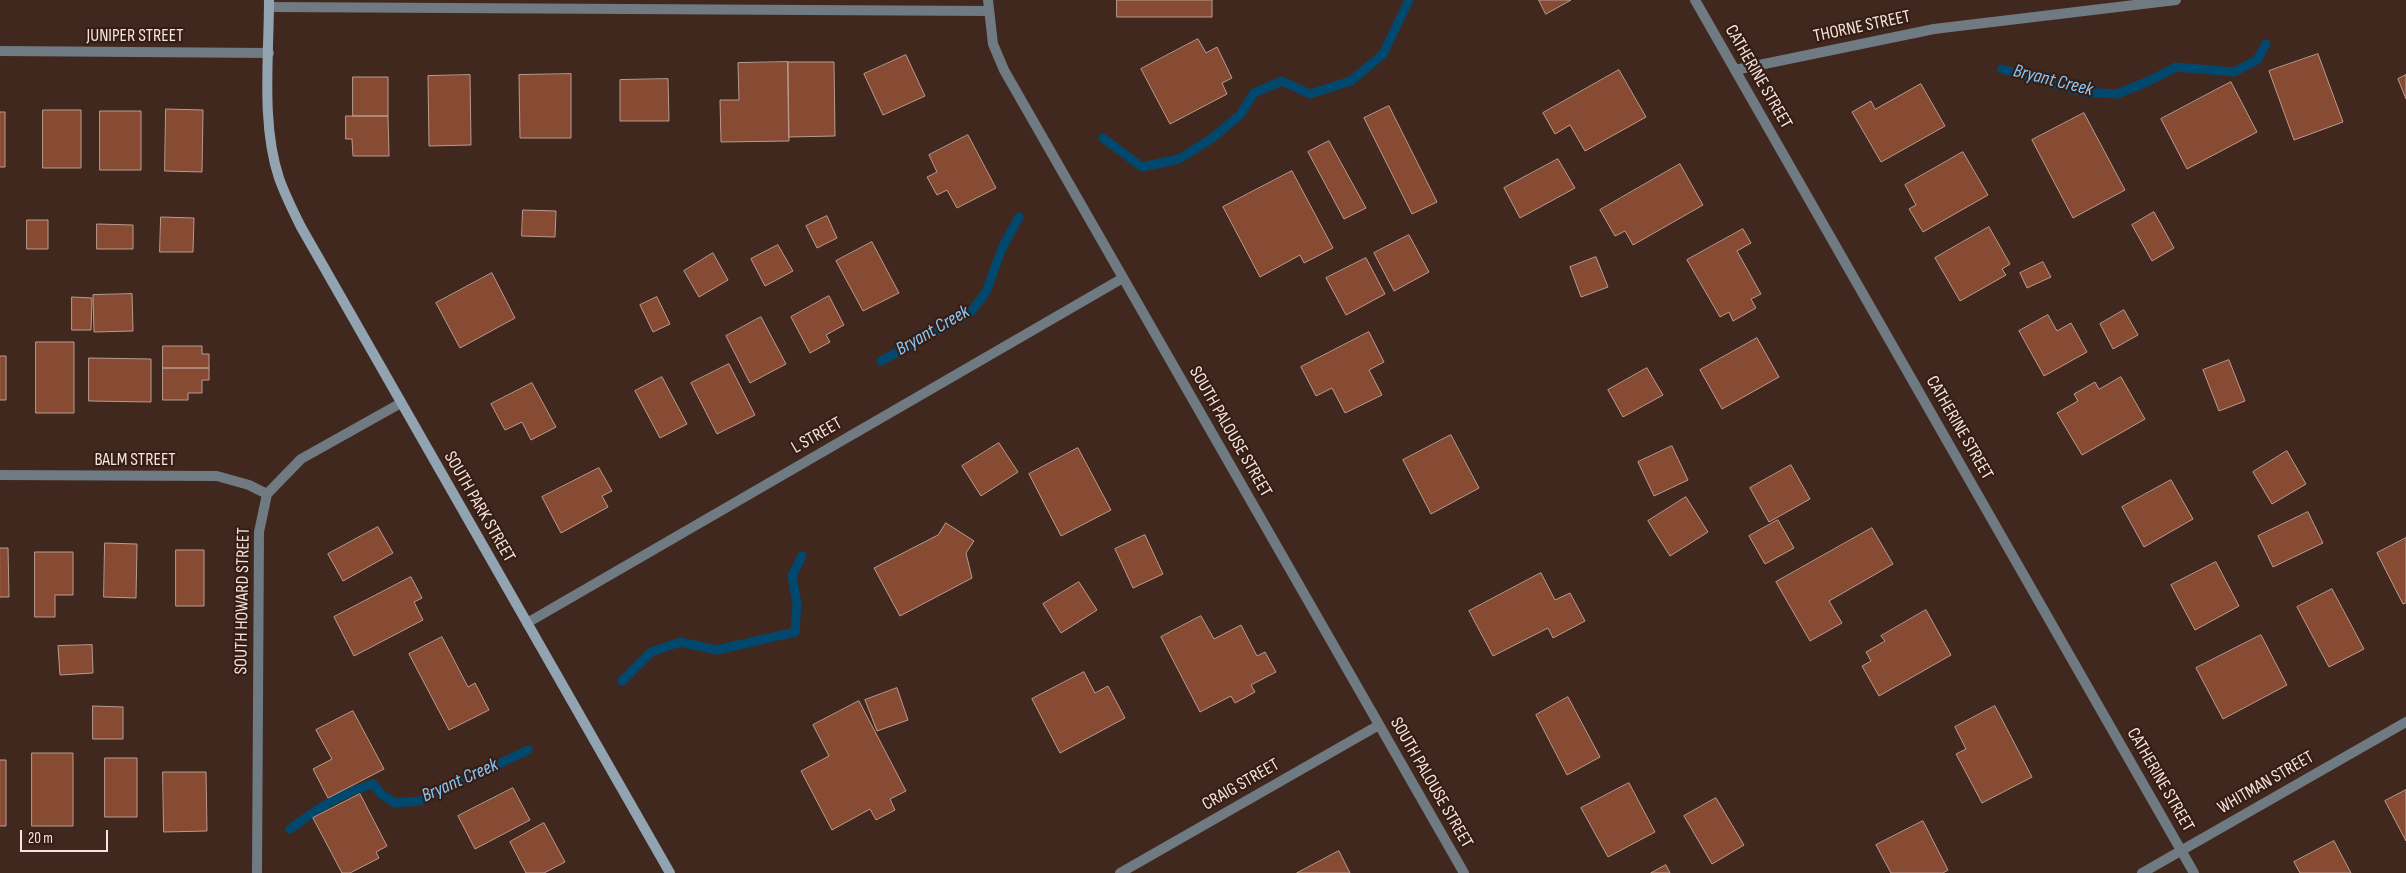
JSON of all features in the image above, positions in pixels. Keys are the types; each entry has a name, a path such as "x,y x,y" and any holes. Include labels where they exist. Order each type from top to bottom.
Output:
{"main road":[{"path":"269,4 269,53"},
{"name":"SOUTH PARK STREET","path":"269,53 269,117 272,151 279,177 301,227 670,873"}],"street":[{"name":"SOUTH PALOUSE STREET","path":"988,0 993,44 1004,70 1464,873"},
{"name":"CATHERINE STREET","path":"1695,0 2194,873"},
{"name":"THORNE STREET","path":"1735,70 1934,29 2176,0"},
{"path":"269,4 988,11"},
{"name":"JUNIPER STREET","path":"0,51 269,53"},
{"name":"L STREET","path":"527,623 1123,278"},
{"path":"267,494 301,459 401,403"},
{"name":"BALM STREET","path":"0,475 217,476 234,479 267,494"},
{"name":"SOUTH HOWARD STREET","path":"257,873 259,532 267,494"},
{"name":"WHITMAN STREET","path":"2142,873 2406,722"},
{"name":"CRAIG STREET","path":"1120,873 1379,725"}],"building":[{"path":"1117,0 1212,0 1212,17 1117,17"},
{"path":"1539,0 1571,0 1546,14"},
{"path":"1198,39 1206,53 1217,47 1232,78 1222,83 1227,94 1170,124 1141,69"},
{"path":"2318,54 2343,122 2294,140 2269,71"},
{"path":"906,55 925,96 883,115 864,74"},
{"path":"788,62 834,62 835,136 789,137"},
{"path":"788,62 789,141 721,142 720,100 739,100 738,63"},
{"path":"1619,70 1646,117 1585,151 1570,125 1555,134 1543,113"},
{"path":"571,74 571,138 520,138 519,75"},
{"path":"470,75 471,145 429,146 428,76"},
{"path":"2406,75 2406,99 2398,79"},
{"path":"353,77 388,77 388,116 353,116"},
{"path":"668,79 669,121 620,121 620,80"},
{"path":"2231,82 2257,132 2187,169 2161,119"},
{"path":"1921,84 1945,126 1881,162 1852,112 1871,101 1875,109"},
{"path":"1389,106 1437,202 1412,214 1364,118"},
{"path":"166,109 203,110 202,172 165,171"},
{"path":"43,110 81,110 81,168 43,168"},
{"path":"100,111 141,111 141,170 100,170"},
{"path":"0,112 5,112 5,167 0,167"},
{"path":"2084,113 2125,190 2073,218 2032,140"},
{"path":"346,116 388,116 389,156 353,156 352,139 346,139"},
{"path":"968,135 996,188 957,208 947,190 937,195 927,177 937,172 929,155"},
{"path":"1329,141 1366,208 1344,219 1308,152"},
{"path":"1963,152 1988,195 1923,232 1909,209 1916,205 1905,185"},
{"path":"1558,159 1575,188 1520,218 1504,188"},
{"path":"1680,164 1703,205 1633,245 1625,231 1615,236 1600,210"},
{"path":"1292,171 1333,248 1304,263 1300,255 1260,277 1223,207"},
{"path":"523,210 556,211 555,237 522,236"},
{"path":"2154,212 2174,248 2152,261 2132,225"},
{"path":"827,216 837,238 817,248 806,226"},
{"path":"161,217 194,218 193,252 160,252"},
{"path":"27,220 48,220 48,249 27,249"},
{"path":"97,224 133,225 133,249 97,249"},
{"path":"1989,227 2010,264 2002,269 2006,275 1960,301 1935,258"},
{"path":"1743,229 1751,243 1737,251 1761,294 1751,299 1756,308 1733,321 1729,312 1720,317 1687,260"},
{"path":"1409,235 1429,272 1394,291 1374,253"},
{"path":"872,242 899,293 863,311 836,261"},
{"path":"778,245 793,271 765,286 751,259"},
{"path":"713,253 728,280 699,297 684,271"},
{"path":"1596,257 1608,287 1581,297 1570,267"},
{"path":"1366,258 1385,294 1346,315 1326,278"},
{"path":"2043,262 2051,277 2027,288 2020,273"},
{"path":"492,273 515,318 460,348 436,303"},
{"path":"132,294 133,331 94,332 93,295"},
{"path":"829,296 844,325 826,335 830,342 810,353 791,317"},
{"path":"72,297 92,298 91,330 72,330"},
{"path":"657,297 670,324 653,332 640,305"},
{"path":"2124,310 2138,335 2113,349 2100,324"},
{"path":"2048,315 2057,331 2071,323 2087,352 2044,376 2019,331"},
{"path":"761,317 786,364 750,383 726,336"},
{"path":"1369,332 1384,362 1369,370 1382,395 1345,413 1332,388 1316,396 1301,367"},
{"path":"1757,338 1779,377 1722,409 1700,370"},
{"path":"36,342 74,342 74,413 36,413"},
{"path":"163,346 202,346 202,354 209,354 209,368 163,368"},
{"path":"0,356 6,356 6,400 0,400"},
{"path":"89,358 151,359 151,402 89,401"},
{"path":"2229,360 2245,401 2219,411 2203,370"},
{"path":"729,364 755,415 717,434 691,383"},
{"path":"163,368 209,368 209,380 202,380 202,393 188,393 188,400 163,400"},
{"path":"1647,368 1663,395 1623,417 1608,390"},
{"path":"662,377 687,424 660,438 635,391"},
{"path":"2121,377 2145,419 2082,455 2057,413 2078,401 2074,394 2095,382 2099,389"},
{"path":"532,383 556,427 531,440 522,422 505,430 491,404"},
{"path":"1451,435 1479,488 1431,514 1403,460"},
{"path":"999,443 1018,472 981,496 962,466"},
{"path":"1672,446 1688,480 1654,496 1638,462"},
{"path":"1078,448 1111,510 1061,536 1029,474"},
{"path":"2287,451 2306,484 2272,504 2253,472"},
{"path":"1791,465 1810,499 1769,522 1750,488"},
{"path":"599,468 612,491 602,496 608,507 561,533 542,497"},
{"path":"2171,480 2193,519 2144,547 2122,507"},
{"path":"1686,497 1708,532 1670,556 1648,521"},
{"path":"2308,512 2323,543 2273,567 2258,536"},
{"path":"1778,520 1794,548 1765,564 1749,536"},
{"path":"946,523 974,541 966,553 972,578 900,616 874,568 938,535"},
{"path":"378,527 393,553 343,581 328,554"},
{"path":"1872,528 1893,564 1829,601 1842,623 1810,641 1776,582"},
{"path":"1145,535 1163,574 1133,588 1115,549"},
{"path":"2406,538 2406,603 2403,604 2377,553"},
{"path":"105,543 137,544 136,598 104,597"},
{"path":"0,548 8,548 9,597 0,597"},
{"path":"176,550 204,550 204,606 176,606"},
{"path":"35,552 73,552 73,595 55,595 55,617 35,617"},
{"path":"2216,562 2239,606 2195,630 2171,585"},
{"path":"1541,573 1555,600 1570,593 1585,621 1553,638 1548,628 1493,656 1469,611"},
{"path":"411,577 422,598 414,602 423,620 354,656 334,617"},
{"path":"1079,582 1097,610 1061,633 1043,604"},
{"path":"2332,589 2364,649 2329,667 2297,607"},
{"path":"1926,610 1951,655 1879,696 1862,666 1871,661 1866,652 1885,641 1881,636"},
{"path":"1201,616 1214,639 1241,625 1257,656 1265,652 1276,672 1251,685 1255,692 1235,703 1231,696 1200,712 1161,637"},
{"path":"2261,635 2287,685 2223,719 2196,668"},
{"path":"442,637 468,687 475,683 489,710 449,730 409,654"},
{"path":"92,645 93,673 60,675 58,646"},
{"path":"1084,672 1095,693 1108,686 1125,718 1060,753 1032,699"},
{"path":"897,688 908,720 877,731 865,700"},
{"path":"1568,697 1600,757 1567,775 1536,715"},
{"path":"859,701 906,791 890,799 895,810 876,820 870,809 832,830 801,771 829,756 813,725"},
{"path":"93,706 123,707 123,739 93,739"},
{"path":"1995,706 2032,777 1982,803 1956,754 1966,749 1955,727"},
{"path":"353,711 384,769 328,798 313,769 332,759 316,730"},
{"path":"32,753 73,753 73,826 32,826"},
{"path":"105,758 137,758 137,817 105,817"},
{"path":"0,760 6,760 6,826 0,826"},
{"path":"163,772 206,772 207,831 164,832"},
{"path":"1629,783 1655,832 1608,857 1581,808"},
{"path":"513,788 530,820 475,849 458,816"},
{"path":"2406,790 2406,841 2385,801"},
{"path":"360,794 387,846 376,852 379,858 350,873 342,873 313,818"},
{"path":"1716,798 1744,845 1712,864 1684,816"},
{"path":"1923,821 1948,870 1943,873 1891,873 1876,845"},
{"path":"544,823 565,862 544,873 526,873 510,842"},
{"path":"2334,841 2351,873 2300,873 2294,862"},
{"path":"1339,851 1350,873 1297,873"},
{"path":"1666,865 1670,873 1651,873"}],"waterway":[{"name":"Bryant Creek","path":"1103,138 1142,167 1179,159 1211,139 1240,115 1254,93 1282,81 1310,94 1351,81 1383,54 1409,0"},
{"name":"Bryant Creek","path":"2002,69 2083,92 2117,94 2176,67 2234,72 2257,60 2266,44"},
{"name":"Bryant Creek","path":"881,361 971,312 986,292 1003,246 1019,217"},
{"name":"Bryant Creek","path":"622,681 651,652 680,642 717,650 795,632 797,603 792,576 802,556"},
{"name":"Bryant Creek","path":"290,829 330,802 350,792 373,784 381,794 395,803 420,801 528,750"}]}
